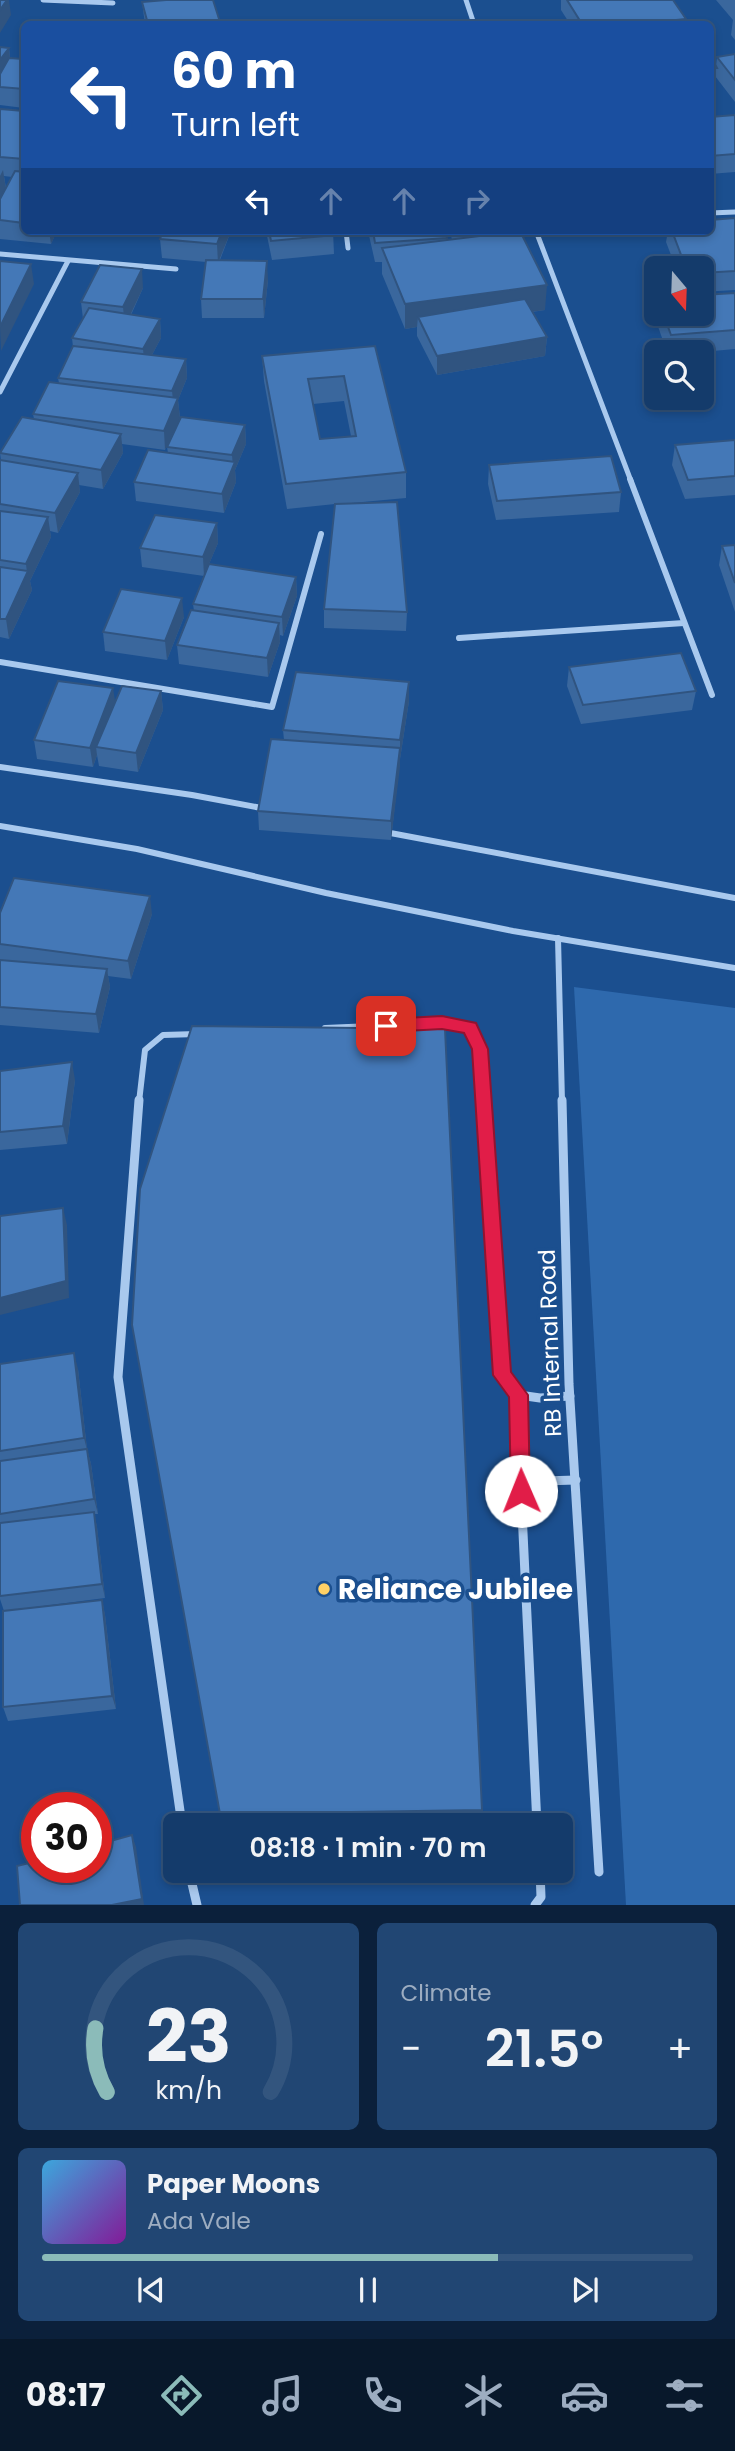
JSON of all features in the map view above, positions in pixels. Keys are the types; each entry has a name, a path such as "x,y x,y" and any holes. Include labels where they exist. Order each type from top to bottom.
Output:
{"street":[{"path":"43,0 113,3"},
{"path":"466,0 473,21"},
{"path":"714,214 735,212"},
{"path":"346,235 348,248"},
{"path":"538,235 712,695"},
{"path":"0,254 176,270"},
{"path":"0,392 68,261"},
{"path":"0,662 272,707 321,534"},
{"path":"459,638 684,623"},
{"path":"0,767 273,810"},
{"path":"0,826 137,849 326,894 735,968"},
{"path":"382,831 735,898"},
{"name":"RB Internal Road","path":"558,938 570,1396 598,1872"},
{"path":"316,1029 442,1023 470,1028 480,1049 502,1375 519,1395 536,1813"},
{"path":"180,1813 118,1377 145,1050 163,1035 205,1034"},
{"path":"519,1395 540,1398 570,1396"},
{"path":"521,1491 543,1480 576,1480"},
{"path":"190,1883 192,1896 197,1905"},
{"path":"535,1905 541,1897 540,1883"}],"shaded area":[{"path":"574,987 735,1008 735,1905 626,1905"}],"building":[{"path":"0,0 7,0 0,10"},
{"path":"213,0 220,21 147,21 142,2"},
{"path":"567,0 673,0 686,19 666,21 580,21"},
{"path":"0,47 9,48 0,60"},
{"path":"735,54 735,80 717,57"},
{"path":"9,58 21,59 21,89 0,87 0,74"},
{"path":"0,109 21,111 21,159 0,157"},
{"path":"735,115 735,154 714,156 714,117"},
{"path":"15,171 21,172 21,223 0,220 0,199"},
{"path":"735,218 735,271 714,272 714,256 681,256 674,235 714,235 714,220"},
{"path":"162,235 220,235 217,244 160,239"},
{"path":"270,235 334,235 271,241"},
{"path":"374,235 446,235 447,238 375,243"},
{"path":"488,235 522,235 547,285 405,304 382,248"},
{"path":"206,260 267,261 263,299 201,299"},
{"path":"0,261 31,264 0,327"},
{"path":"100,265 142,269 123,307 81,302"},
{"path":"735,293 735,330 671,335 668,326 714,326 714,294"},
{"path":"525,299 547,337 437,356 418,317"},
{"path":"89,308 160,319 143,349 72,338"},
{"path":"73,346 186,359 172,391 58,378"},
{"path":"375,346 406,472 286,484 262,356","holes":["344,376 356,436 320,439 308,379"]},
{"path":"49,382 178,398 164,431 33,414"},
{"path":"22,417 121,434 101,470 0,453"},
{"path":"181,417 245,425 232,455 167,447"},
{"path":"735,440 735,476 688,480 675,445"},
{"path":"148,450 235,462 222,494 134,482"},
{"path":"611,456 621,492 497,501 489,465"},
{"path":"0,460 78,473 55,513 0,504"},
{"path":"397,502 407,612 324,609 335,504"},
{"path":"0,511 48,517 26,564 0,560"},
{"path":"155,515 217,523 203,557 140,548"},
{"path":"735,545 735,583 722,546"},
{"path":"209,564 296,577 282,617 193,604"},
{"path":"0,567 28,571 6,619 0,619"},
{"path":"121,589 182,598 165,641 103,632"},
{"path":"191,610 279,623 267,658 177,645"},
{"path":"681,653 696,691 583,705 569,667"},
{"path":"296,672 409,682 400,740 283,730"},
{"path":"58,681 113,688 90,748 34,740"},
{"path":"122,686 161,691 136,753 96,747"},
{"path":"271,739 400,748 391,821 258,811"},
{"path":"14,878 150,896 128,961 0,944 0,913"},
{"path":"0,960 107,969 96,1014 0,1007"},
{"name":"Reliance Jubilee","path":"192,1026 445,1029 482,1810 220,1813 132,1325 140,1189"},
{"path":"72,1062 63,1126 0,1132 0,1071"},
{"path":"63,1208 66,1281 0,1298 0,1216"},
{"path":"74,1353 84,1438 0,1451 0,1364"},
{"path":"87,1449 94,1499 0,1514 0,1461"},
{"path":"94,1512 102,1584 0,1596 0,1523"},
{"path":"102,1600 112,1696 3,1707 3,1611"},
{"path":"132,1835 142,1899 112,1905 20,1905 17,1866 21,1865 21,1883 112,1883 112,1841"}],"place":[{"name":"Reliance Jubilee","path":"324,1589"}],"route":[{"path":"386,1026 442,1023 470,1028 480,1049 502,1375 519,1395 521,1491"}]}
